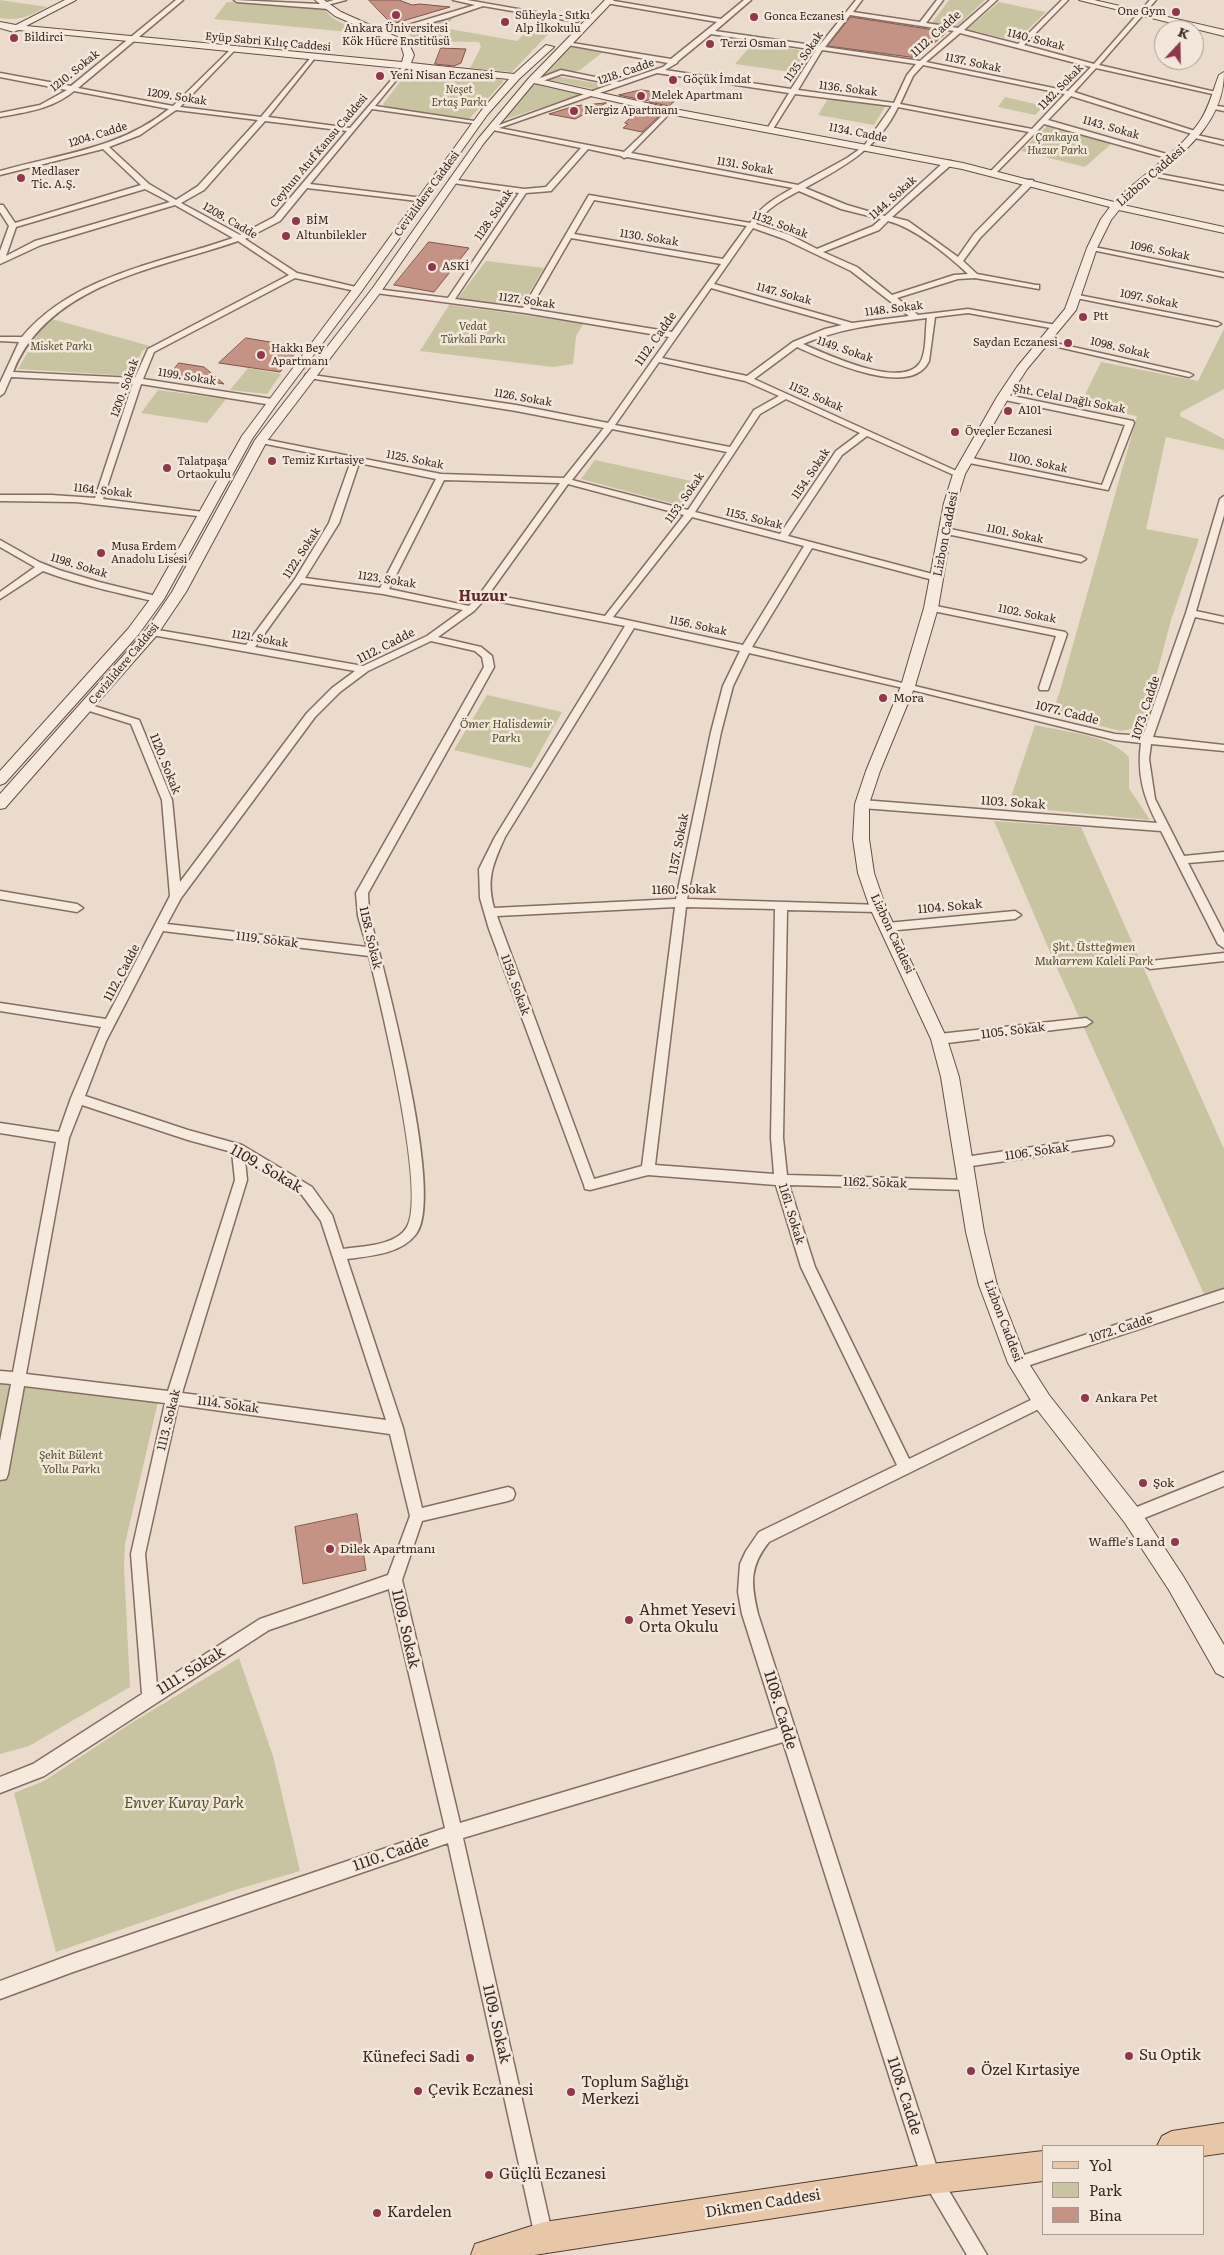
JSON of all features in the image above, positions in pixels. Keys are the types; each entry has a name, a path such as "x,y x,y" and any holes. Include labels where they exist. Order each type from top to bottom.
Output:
{"main road":[{"path":"0,36 72,0"},
{"path":"1083,0 1224,33"},
{"name":"Cevizlidere Caddesi","path":"0,780 133,632 157,599 246,439 423,200 478,122 516,77 577,20 606,1"},
{"name":"Cevizlidere Caddesi","path":"0,804 152,632 179,592 262,440 287,405 376,291 491,129 606,1"},
{"path":"323,3 337,13 385,33 405,44 409,55 406,66"},
{"name":"Eyüp Sabri Kılıç Caddesi","path":"0,24 17,28 129,40 516,77"},
{"name":"Lizbon Caddesi","path":"1224,75 1217,103 1195,135 1173,157 1116,206 1106,219 1092,248 1070,310 1003,397 959,474 950,502 931,608 908,686 873,771 862,804 861,839 866,873 878,908 939,1039 950,1077 966,1162 975,1232 988,1286 1018,1363 1042,1401 1132,1516 1176,1583 1224,1666"},
{"path":"534,81 594,94"},
{"name":"1134. Cadde","path":"594,94 603,98 669,111 948,163 1030,182 1116,206 1224,230"},
{"path":"272,402 287,405"},
{"path":"1178,2145 1224,2138"},
{"name":"Dikmen Caddesi","path":"492,2254 544,2237 931,2180 1042,2166"}],"street":[{"name":"1210. Sokak","path":"0,115 46,105 62,97 180,0"},
{"path":"237,0 323,3 343,0"},
{"path":"456,0 485,2 577,20"},
{"name":"1218. Cadde","path":"491,129 658,71 675,62 748,0"},
{"name":"1135. Sokak","path":"770,130 820,49 859,0"},
{"path":"921,25 940,0"},
{"name":"1112. Cadde","path":"1,1474 63,1138 77,1098 109,1024 176,896 312,715 336,690 364,669 430,638 471,608 483,596 566,482 610,426 751,225 773,202 850,160 866,147 896,105 910,75 958,30 994,0"},
{"path":"1020,46 1065,0"},
{"name":"1142. Sokak","path":"994,173 1095,66 1153,0"},
{"path":"606,1 723,21"},
{"path":"385,33 446,18 485,2"},
{"name":"1140. Sokak","path":"848,13 958,30 1095,66 1217,103"},
{"name":"1137. Sokak","path":"711,32 922,63 1069,93 1224,143"},
{"path":"568,43 675,62"},
{"name":"1204. Cadde","path":"1,171 104,146 142,131 175,108 232,50"},
{"path":"0,262 38,243 175,203 201,188 262,120 313,58"},
{"name":"Ceyhun Atuf Kansu Caddesi","path":"0,393 24,340 38,323 51,313 88,291 132,273 260,230 277,219 406,66"},
{"name":"1136. Sokak","path":"658,71 792,92 896,105 1034,131"},
{"path":"534,81 561,72 620,84"},
{"name":"1209. Sokak","path":"0,75 175,108 352,130"},
{"path":"371,107 478,122"},
{"path":"624,156 669,111"},
{"name":"1143. Sokak","path":"1043,121 1173,157"},
{"name":"1131. Sokak","path":"491,129 797,188 844,207 890,217 905,223 959,261 975,276"},
{"name":"1208. Cadde","path":"104,146 146,186 239,238 294,275 357,290"},
{"path":"453,181 524,191 548,190 585,148"},
{"name":"1144. Sokak","path":"818,251 865,234 890,217 948,163"},
{"path":"1152,174 1224,188"},
{"path":"959,261 977,236 1030,182"},
{"path":"12,226 146,186"},
{"path":"306,186 423,200"},
{"name":"1128. Sokak","path":"449,302 524,191"},
{"name":"1132. Sokak","path":"570,236 592,197 751,225 818,251 854,269 893,297 916,317"},
{"path":"0,208 12,226"},
{"path":"0,262 12,226"},
{"path":"524,311 570,236"},
{"name":"1130. Sokak","path":"570,236 726,262"},
{"name":"1096. Sokak","path":"1092,248 1224,275"},
{"name":"1200. Sokak","path":"98,501 138,381 151,351 294,275"},
{"path":"893,297 956,277 975,276 1036,287"},
{"name":"1147. Sokak","path":"709,286 852,325"},
{"name":"1127. Sokak","path":"376,291 524,311 674,335"},
{"name":"1097. Sokak","path":"1076,296 1217,324"},
{"name":"1148. Sokak","path":"748,379 796,344 828,331 852,325 968,311 1056,327"},
{"name":"1149. Sokak","path":"796,344 856,367 878,373 908,375 919,371 925,364 931,316"},
{"path":"0,339 24,340"},
{"name":"1098. Sokak","path":"1045,342 1189,375"},
{"name":"1152. Sokak","path":"658,359 748,379 959,474"},
{"name":"1199. Sokak","path":"8,374 138,381 272,402"},
{"name":"1126. Sokak","path":"309,376 516,408 732,450"},
{"name":"1153. Sokak","path":"607,619 689,515 757,412 786,396"},
{"name":"Şht. Celal Dağlı Sokak","path":"1003,397 1130,423 1105,488"},
{"name":"1154. Sokak","path":"782,538 839,453 868,432"},
{"name":"1125. Sokak","path":"262,440 441,477 566,482"},
{"name":"1122. Sokak","path":"248,649 299,580 334,524 356,459"},
{"name":"1100. Sokak","path":"967,460 1105,488"},
{"path":"383,590 441,477"},
{"name":"1155. Sokak","path":"566,482 937,578"},
{"name":"1164. Sokak","path":"0,498 31,496 98,501 203,515"},
{"name":"1073. Cadde","path":"1224,499 1219,538 1146,742 1144,759 1145,780 1150,799 1163,828 1224,944"},
{"name":"1101. Sokak","path":"945,531 1081,559"},
{"name":"1198. Sokak","path":"0,543 42,567 93,583 157,599"},
{"name":"1157. Sokak","path":"648,1170 681,903 720,713 728,686 746,649 809,546"},
{"path":"0,596 42,567"},
{"name":"1123. Sokak","path":"299,580 383,590 471,608"},
{"name":"1156. Sokak","path":"483,596 631,624 908,686"},
{"name":"1102. Sokak","path":"931,608 1062,634 1044,688"},
{"path":"1191,613 1224,620"},
{"name":"1159. Sokak","path":"631,624 500,837 485,869 486,898 495,929 590,1185 648,1170 781,1180"},
{"name":"1121. Sokak","path":"152,632 364,669"},
{"name":"1158. Sokak","path":"340,1255 377,1249 402,1240 414,1227 419,1204 413,1134 374,952 362,910 362,893 489,667 487,656 478,650 430,638"},
{"name":"1077. Cadde","path":"908,686 1080,730 1146,742 1224,748"},
{"name":"1120. Sokak","path":"87,707 135,722 168,800 176,896"},
{"name":"1103. Sokak","path":"862,804 1163,828"},
{"path":"1180,860 1224,856"},
{"path":"0,895 77,908"},
{"name":"1160. Sokak","path":"490,912 681,903 878,908"},
{"name":"1161. Sokak","path":"780,905 777,1138 781,1180 808,1267 906,1469"},
{"name":"1104. Sokak","path":"887,927 1016,915"},
{"name":"1119. Sokak","path":"161,927 374,952"},
{"path":"1150,965 1224,958"},
{"path":"0,1007 109,1024"},
{"name":"1105. Sokak","path":"939,1039 1086,1022"},
{"name":"1109. Sokak","path":"77,1098 188,1135 238,1149 307,1191 327,1218 396,1428 417,1516 394,1580 454,1833 544,2237"},
{"path":"0,1128 63,1138"},
{"name":"1106. Sokak","path":"966,1162 1108,1141"},
{"name":"1113. Sokak","path":"150,1697 138,1554 173,1398 241,1180 238,1149"},
{"name":"1162. Sokak","path":"781,1180 969,1186"},
{"name":"1072. Cadde","path":"1018,1363 1224,1295"},
{"name":"1114. Sokak","path":"0,1377 396,1428"},
{"name":"1108. Cadde","path":"978,2255 931,2180 750,1614 745,1590 746,1568 752,1550 764,1537 1042,1401"},
{"path":"1132,1516 1224,1479"},
{"path":"417,1516 508,1494"},
{"name":"1111. Sokak","path":"0,1785 38,1770 265,1624 394,1580"},
{"name":"1110. Cadde","path":"0,1990 82,1960 454,1833 787,1733"}],"green space":[{"path":"0,0 47,7 25,17 14,19 0,18"},
{"path":"949,0 985,0 954,29 931,24"},
{"path":"227,2 325,9 328,14 339,22 371,31 369,34 214,19"},
{"path":"999,2 1046,12 1016,41 967,29"},
{"path":"454,17 444,28 517,41 524,34 547,26 556,26 512,72 470,68 481,47 479,42 413,41 408,31"},
{"path":"753,43 813,52 799,73 735,64"},
{"path":"571,46 603,52 580,70 572,72 561,70 542,76"},
{"name":"Neşet Ertaş Parkı","path":"407,73 493,78 503,80 503,82 469,119 385,107 383,104"},
{"path":"554,77 607,85 594,89 549,80"},
{"path":"536,84 583,94 503,120"},
{"path":"829,97 886,105 874,125 818,115"},
{"path":"1005,97 1044,106 1035,115 998,107"},
{"name":"Çankaya Huzur Parkı","path":"1048,125 1112,143 1085,167 1021,151"},
{"path":"486,261 544,268 521,307 458,298"},
{"name":"Vedat Türkali Parkı","path":"449,305 584,323 576,336 573,364 553,367 420,351"},
{"name":"Misket Parkı","path":"52,319 150,346 142,351 132,376 18,369 40,331"},
{"path":"1224,329 1224,389 1181,412 1180,416 1224,439 1224,450 1166,437 1146,529 1199,539 1171,620 1147,711 1137,728 1120,731 1052,713 1060,691 1137,416 1080,405 1101,362 1198,381"},
{"path":"248,368 281,374 267,394 230,390"},
{"path":"158,390 226,399 207,423 141,413"},
{"path":"595,460 700,483 682,506 581,479"},
{"name":"Ömer Halisdemir Parkı","path":"487,695 562,712 531,768 454,750"},
{"path":"1035,725 1085,735 1120,749 1129,757 1129,788 1150,820 1008,806"},
{"name":"Şht. Üstteğmen Muharrem Kaleli Park","path":"994,821 1081,827 1224,1149 1224,1295 1204,1294 1056,966"},
{"name":"Şehit Bülent Yollu Parkı","path":"0,1383 32,1384 158,1402 125,1544 124,1566 130,1687 29,1746 0,1754"},
{"name":"Enver Kuray Park","path":"239,1658 273,1756 300,1871 235,1890 56,1952 14,1793 44,1781 133,1722"}],"building":[{"name":"Ankara Üniversitesi Kök Hücre Enstitüsü","path":"369,0 399,0 412,5 450,7 396,23 389,21"},
{"path":"851,17 947,32 917,58 828,46"},
{"path":"441,48 466,49 461,63 454,66 435,64"},
{"name":"Melek Apartmanı","path":"641,90 657,92 647,101 619,95"},
{"path":"657,95 677,99 669,106 649,102"},
{"name":"Nergiz Apartmanı","path":"606,103 575,119 549,114 575,106"},
{"path":"641,109 661,114 642,132 623,128 628,124 625,123"},
{"name":"ASKİ","path":"429,242 469,248 434,292 394,285"},
{"name":"Hakkı Bey Apartmanı","path":"246,338 300,347 280,372 219,363"},
{"path":"179,363 204,367 224,384 170,375"},
{"name":"Dilek Apartmanı","path":"357,1514 366,1570 303,1584 295,1527"}],"place":[{"name":"One Gym","path":"1176,12"},
{"name":"Ankara Üniversitesi Kök Hücre Enstitüsü","path":"396,15"},
{"name":"Gonca Eczanesi","path":"754,17"},
{"name":"Süheyla - Sıtkı Alp İlkokulu","path":"505,22"},
{"name":"Bildirci","path":"14,38"},
{"name":"Terzi Osman","path":"710,44"},
{"name":"Yeni Nisan Eczanesi","path":"380,76"},
{"name":"Göçük İmdat","path":"673,80"},
{"name":"Melek Apartmanı","path":"641,96"},
{"name":"Nergiz Apartmanı","path":"574,111"},
{"name":"Medlaser Tic. A.Ş.","path":"21,178"},
{"name":"BİM","path":"296,221"},
{"name":"Altunbilekler","path":"286,236"},
{"name":"ASKİ","path":"432,267"},
{"name":"Ptt","path":"1083,317"},
{"name":"Saydan Eczanesi","path":"1068,343"},
{"name":"Hakkı Bey Apartmanı","path":"261,355"},
{"name":"A101","path":"1008,411"},
{"name":"Öveçler Eczanesi","path":"955,432"},
{"name":"Temiz Kırtasiye","path":"272,461"},
{"name":"Talatpaşa Ortaokulu","path":"167,468"},
{"name":"Musa Erdem Anadolu Lisesi","path":"101,553"},
{"name":"Mora","path":"883,698"},
{"name":"Ankara Pet","path":"1085,1398"},
{"name":"Şok","path":"1143,1483"},
{"name":"Waffle's Land","path":"1175,1542"},
{"name":"Dilek Apartmanı","path":"330,1549"},
{"name":"Ahmet Yesevi Orta Okulu","path":"629,1620"},
{"name":"Su Optik","path":"1129,2056"},
{"name":"Künefeci Sadi","path":"470,2058"},
{"name":"Özel Kırtasiye","path":"971,2071"},
{"name":"Çevik Eczanesi","path":"418,2091"},
{"name":"Toplum Sağlığı Merkezi","path":"571,2092"},
{"name":"Güçlü Eczanesi","path":"489,2175"},
{"name":"Kardelen","path":"377,2213"}],"district":[{"name":"Huzur","path":"483,597"}]}
